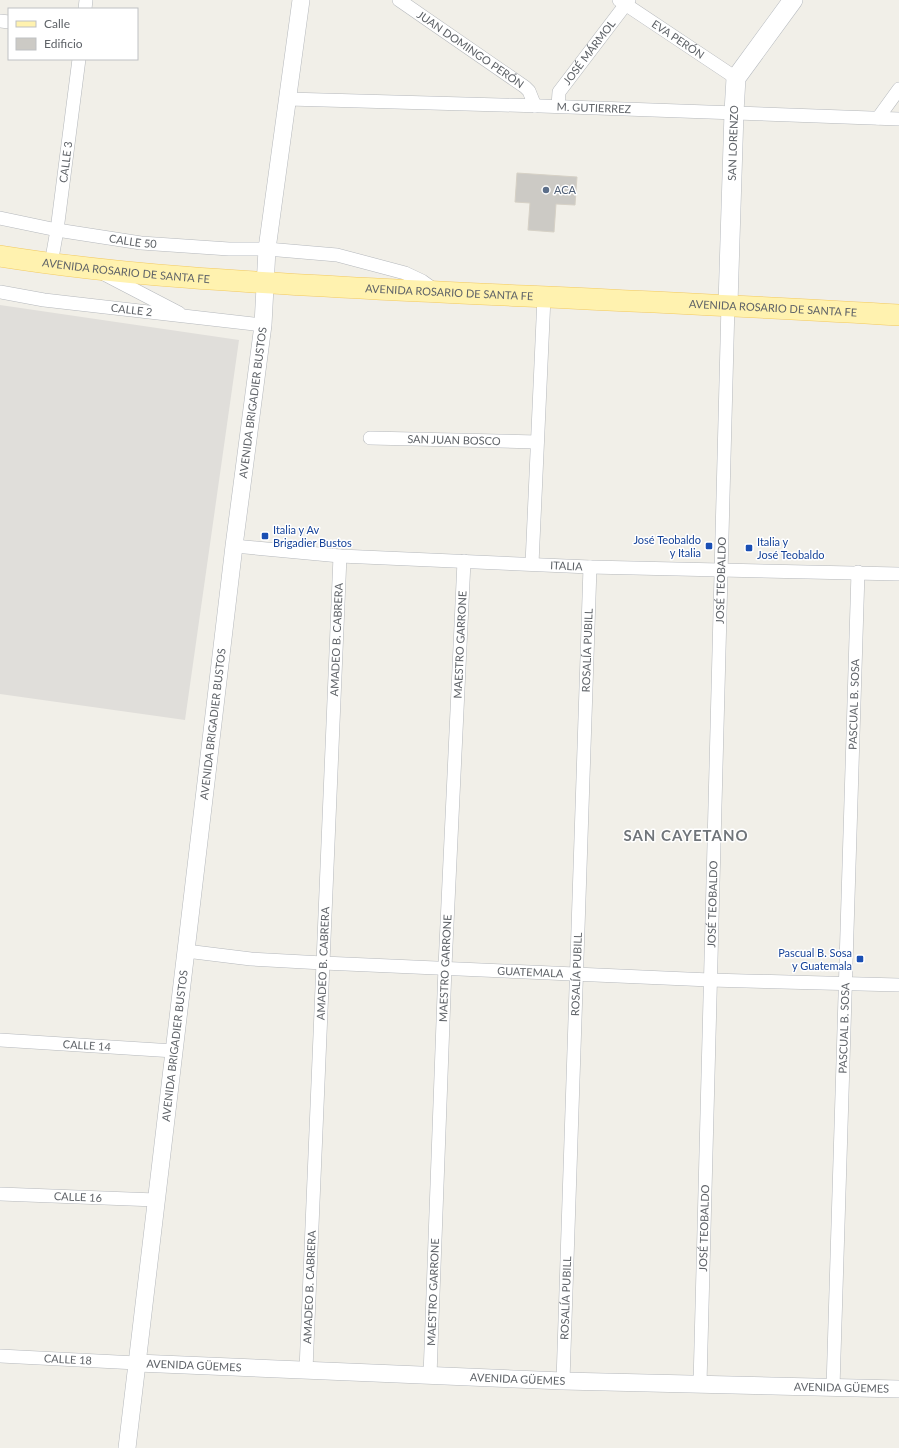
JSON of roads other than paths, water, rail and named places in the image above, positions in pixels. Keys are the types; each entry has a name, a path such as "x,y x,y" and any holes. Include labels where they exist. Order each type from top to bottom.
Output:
{"main road":[{"path":"736,78 793,0"},
{"name":"SAN LORENZO","path":"728,304 736,78"},
{"name":"AVENIDA ROSARIO DE SANTA FE","path":"0,256 51,264 153,276 437,292 728,304 899,315"}],"street":[{"name":"AVENIDA BRIGADIER BUSTOS","path":"127,1448 234,546 263,325 267,249 301,0"},
{"name":"JUAN DOMINGO PERÓN","path":"399,0 524,86 529,91 535,106"},
{"name":"EVA PERÓN","path":"624,1 736,78"},
{"name":"JOSÉ MÁRMOL","path":"558,106 559,92 624,1"},
{"name":"CALLE 3","path":"51,264 57,230 79,60"},
{"path":"878,118 899,90"},
{"name":"M. GUTIERREZ","path":"288,99 734,112 899,120"},
{"name":"CALLE 50","path":"0,218 57,230 141,243 230,249 267,249 337,255 405,273 422,281 437,292"},
{"path":"96,269 187,317"},
{"name":"CALLE 2","path":"0,292 44,300 263,325"},
{"path":"532,564 544,297"},
{"name":"JOSÉ TEOBALDO","path":"700,1384 728,304"},
{"name":"SAN JUAN BOSCO","path":"370,438 537,442"},
{"name":"ITALIA","path":"234,546 340,556 590,567 899,574"},
{"name":"AMADEO B. CABRERA","path":"306,1370 340,556"},
{"name":"MAESTRO GARRONE","path":"430,1376 445,967 464,561"},
{"name":"ROSALÍA PUBILL","path":"563,1381 590,567"},
{"name":"PASCUAL B. SOSA","path":"833,1388 858,572"},
{"name":"GUATEMALA","path":"186,951 251,958 323,963 445,967 710,980 899,985"},
{"name":"CALLE 14","path":"0,1040 174,1051"},
{"name":"CALLE 16","path":"0,1194 156,1200"},
{"name":"CALLE 18","path":"0,1356 137,1363"},
{"name":"AVENIDA GÜEMES","path":"137,1363 563,1381 899,1389"}],"place":[{"name":"ACA","path":"546,190"},
{"name":"Italia y Av Brigadier Bustos","path":"265,536"},
{"name":"José Teobaldo y Italia","path":"709,546"},
{"name":"Italia y José Teobaldo","path":"749,548"},
{"name":"Pascual B. Sosa y Guatemala","path":"860,959"}],"district":[{"name":"SAN CAYETANO","path":"686,836"}]}
